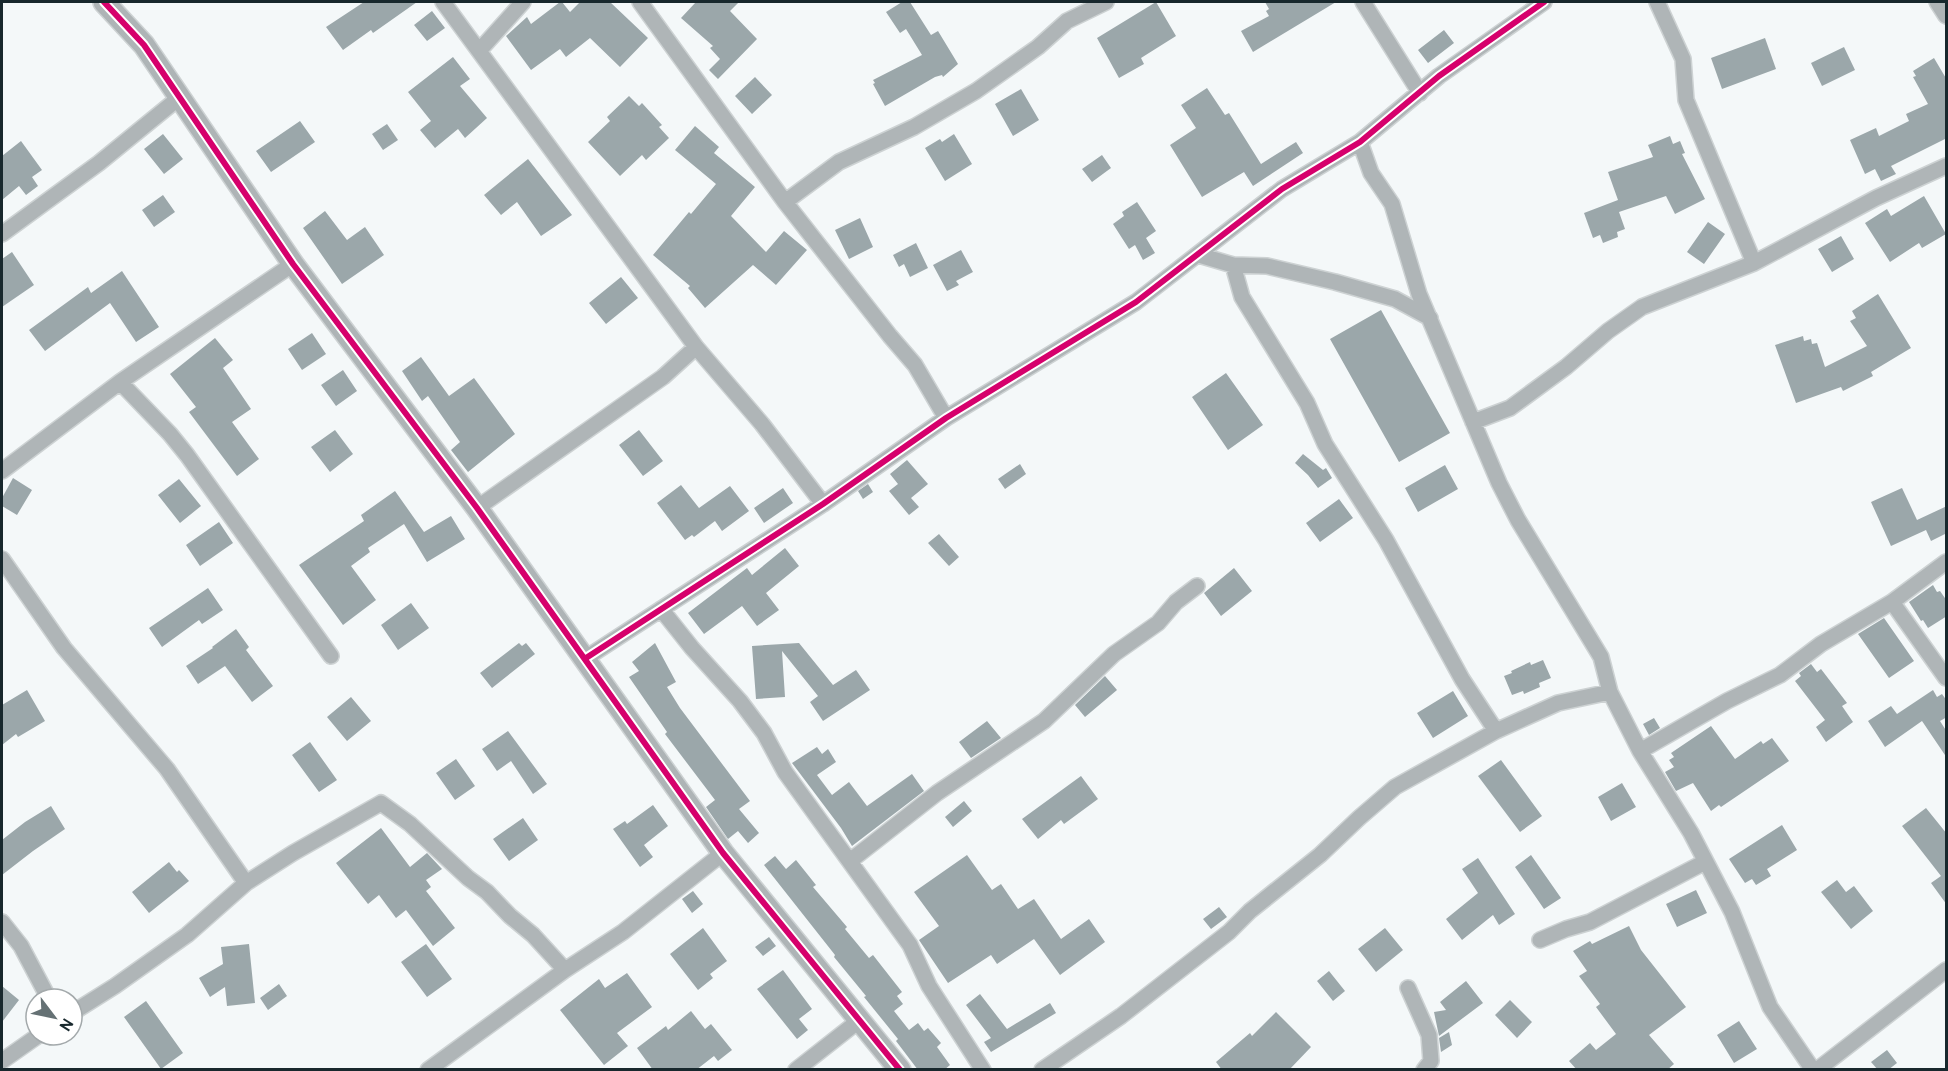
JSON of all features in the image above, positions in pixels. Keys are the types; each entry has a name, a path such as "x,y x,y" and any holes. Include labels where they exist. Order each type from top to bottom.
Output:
{"street":[{"path":"104,2 144,45 293,264 477,508 586,658 723,854 861,1019 900,1070"},
{"path":"443,2 696,347 762,424 823,504"},
{"path":"480,51 523,2"},
{"path":"639,2 786,202 915,365 946,418"},
{"path":"786,202 839,162 914,127 976,91 1038,47 1067,21 1106,2"},
{"path":"1363,2 1420,93"},
{"path":"586,658 823,504 946,418 1136,302 1282,189 1360,142 1439,76 1544,2"},
{"path":"1657,2 1683,59 1686,100 1754,263"},
{"path":"1938,2 1947,16"},
{"path":"2,234 99,163 180,97"},
{"path":"1360,142 1371,172 1392,204 1419,294 1499,483 1518,520 1601,657 1610,692 1640,751 1691,833 1732,912 1770,1007 1815,1070 1947,970"},
{"path":"1473,422 1510,408 1642,307 1754,263 1876,198 1947,166"},
{"path":"1199,255 1233,265 1267,266 1335,282 1395,299 1430,318"},
{"path":"2,471 120,382 293,264"},
{"path":"1233,265 1242,297 1307,403 1325,444 1386,540 1462,679 1496,731"},
{"path":"477,508 663,377 696,347"},
{"path":"120,382 187,455 331,656"},
{"path":"2,559 64,648 167,769 246,883"},
{"path":"1640,751 1727,701 1780,675 1821,644 1892,602 1947,562"},
{"path":"850,861 937,793 1044,721 1114,654 1158,624 1176,602 1197,586"},
{"path":"1892,602 1947,678"},
{"path":"661,609 692,648 740,701 764,733 785,772 910,945 929,986 983,1070"},
{"path":"1042,1070 1121,1016 1229,932 1250,911 1320,855 1395,787 1496,731 1558,703 1610,692"},
{"path":"84,1005 187,935 246,883 293,853 381,803 410,824 468,878 487,892 510,916 533,935 564,970"},
{"path":"428,1070 564,970 623,932 723,854"},
{"path":"1540,940 1590,922 1705,862"},
{"path":"2,922 21,946 43,987"},
{"path":"1408,988 1429,1035 1431,1061 1424,1070"},
{"path":"796,1070 861,1019"},
{"path":"2,1061 24,1046"}],"building":[{"path":"364,2 417,2 373,33 371,30 343,50 326,27"},
{"path":"560,2 570,12 580,2 610,2 648,38 620,67 590,38 566,57 560,49 531,70 506,36 527,17 531,24"},
{"path":"696,2 739,2 730,11 757,39 718,79 709,70 720,59 710,48 713,46 681,18"},
{"path":"902,2 910,2 931,35 938,31 958,64 943,77 942,75 935,77 885,106 873,80 922,55 906,29 900,33 886,12"},
{"path":"1156,2 1176,36 1141,58 1144,64 1119,78 1097,38"},
{"path":"1265,2 1336,2 1253,52 1241,31 1269,16 1266,11 1269,9"},
{"path":"432,11 445,28 427,41 414,25"},
{"path":"1444,30 1454,43 1428,63 1418,50"},
{"path":"1765,38 1776,69 1722,89 1711,58"},
{"path":"1844,47 1855,70 1822,86 1811,63"},
{"path":"453,57 470,79 460,86 487,118 465,138 458,129 435,148 420,130 431,121 408,92"},
{"path":"1934,58 1947,80 1947,138 1891,166 1896,174 1881,181 1875,169 1865,174 1850,140 1876,128 1879,136 1909,121 1906,114 1928,104 1913,77 1916,76 1913,71"},
{"path":"755,77 772,95 752,114 735,96"},
{"path":"1207,88 1225,115 1229,113 1261,164 1296,142 1303,153 1253,186 1244,172 1202,197 1170,145 1196,128 1181,105"},
{"path":"1021,89 1039,120 1013,136 995,104"},
{"path":"629,96 639,106 642,103 662,125 659,127 669,138 646,160 642,155 620,176 588,142 610,121 607,117"},
{"path":"300,121 315,142 271,172 256,151"},
{"path":"387,124 398,140 383,150 372,134"},
{"path":"695,126 719,147 714,153 755,187 731,216 766,252 784,231 807,250 776,285 753,265 705,308 688,288 690,286 653,255 716,184 675,150"},
{"path":"163,134 183,159 164,174 144,149"},
{"path":"954,134 972,164 945,181 925,148 940,139 942,142"},
{"path":"1670,136 1673,144 1680,141 1685,153 1682,154 1705,199 1675,214 1666,196 1619,212 1625,229 1617,232 1618,237 1603,243 1600,235 1593,238 1584,213 1618,200 1608,172 1653,157 1648,145"},
{"path":"21,141 42,170 32,177 38,186 26,195 19,186 2,200 2,156"},
{"path":"1102,155 1111,168 1092,182 1082,169"},
{"path":"528,159 572,215 541,236 517,202 501,215 484,195"},
{"path":"163,195 175,212 154,227 142,210"},
{"path":"1924,196 1946,234 1922,248 1919,243 1890,262 1865,223 1887,209 1891,216"},
{"path":"1137,202 1156,231 1146,238 1155,253 1143,260 1135,245 1129,249 1113,224 1124,216 1122,212"},
{"path":"325,211 347,240 365,227 384,255 342,284 303,228"},
{"path":"860,218 873,247 849,259 835,230"},
{"path":"1708,222 1725,234 1704,264 1687,252"},
{"path":"1841,236 1854,259 1832,272 1818,249"},
{"path":"916,243 928,268 910,277 904,264 899,267 893,255"},
{"path":"961,250 973,272 956,281 959,285 947,291 933,265"},
{"path":"12,252 34,285 2,307 2,259"},
{"path":"122,271 159,327 136,342 110,303 45,351 29,330 88,287 91,293"},
{"path":"621,277 638,298 606,324 589,303"},
{"path":"1878,294 1911,348 1871,372 1873,376 1843,391 1841,387 1796,403 1775,345 1803,336 1804,341 1811,339 1812,344 1817,343 1825,367 1867,346 1850,321 1856,318 1852,311"},
{"path":"1381,310 1450,433 1399,462 1330,339"},
{"path":"312,333 326,354 302,370 288,349"},
{"path":"215,338 233,360 223,368 251,409 232,422 259,459 237,476 189,412 196,407 170,374"},
{"path":"421,357 449,396 474,378 515,434 468,472 451,450 460,442 428,396 422,401 402,371"},
{"path":"343,370 357,391 336,406 321,385"},
{"path":"1226,373 1263,425 1228,450 1192,397"},
{"path":"335,430 353,454 330,472 311,447"},
{"path":"639,430 663,461 643,476 619,445"},
{"path":"1303,454 1323,470 1326,468 1332,478 1318,488 1295,463"},
{"path":"907,460 928,484 911,498 919,507 909,515 889,491 898,484 890,474"},
{"path":"1020,464 1026,474 1005,489 998,479"},
{"path":"1445,465 1458,489 1418,512 1405,488"},
{"path":"13,478 32,490 17,515 2,506 2,498"},
{"path":"179,479 201,506 180,523 158,495"},
{"path":"868,484 873,492 863,499 858,491"},
{"path":"681,485 699,508 730,486 749,511 722,531 715,521 694,537 692,535 685,540 657,503"},
{"path":"783,488 793,503 764,523 754,508"},
{"path":"1902,488 1917,520 1947,506 1947,533 1931,541 1926,530 1891,546 1871,502"},
{"path":"395,491 424,532 451,516 465,539 427,562 404,524 368,548 370,552 351,566 376,600 343,625 299,565 364,521 361,515"},
{"path":"1339,499 1353,518 1320,542 1306,523"},
{"path":"219,522 233,543 200,566 186,545"},
{"path":"939,534 959,557 949,566 928,543"},
{"path":"785,548 799,566 766,593 779,610 757,626 742,606 704,634 688,613 747,568 752,575"},
{"path":"1234,568 1252,591 1221,616 1204,593"},
{"path":"1933,585 1947,601 1947,616 1928,628 1909,602"},
{"path":"208,588 223,610 202,624 199,620 162,647 149,628"},
{"path":"411,603 429,628 398,650 381,625"},
{"path":"1884,618 1914,661 1889,678 1858,634"},
{"path":"236,629 249,647 246,650 273,686 252,702 225,666 198,684 186,666"},
{"path":"519,643 522,646 526,643 535,654 492,688 480,673"},
{"path":"655,643 676,682 667,687 680,708 750,801 739,809 759,833 748,843 738,831 728,839 706,807 715,800 665,734 667,732 629,677 639,671 632,662"},
{"path":"799,643 833,685 856,670 870,690 823,721 810,702 818,696 782,651 785,697 756,699 752,646"},
{"path":"1543,660 1551,678 1539,683 1540,687 1524,694 1523,691 1512,695 1504,676 1530,662 1531,665"},
{"path":"1811,664 1817,672 1821,669 1847,703 1842,706 1853,722 1826,742 1816,727 1825,720 1795,681 1801,676 1799,673"},
{"path":"1105,676 1117,690 1085,717 1075,705"},
{"path":"27,690 45,721 18,737 16,734 2,745 2,705"},
{"path":"1933,690 1937,697 1942,694 1947,701 1947,717 1940,721 1947,732 1947,758 1922,721 1885,747 1868,721 1891,706 1897,714"},
{"path":"1453,691 1468,716 1433,738 1417,713"},
{"path":"351,697 371,721 347,741 327,717"},
{"path":"1654,718 1660,728 1649,735 1643,724"},
{"path":"987,721 1001,738 971,758 959,742"},
{"path":"1711,726 1735,759 1761,741 1763,744 1772,738 1789,761 1721,807 1719,805 1711,811 1693,783 1676,791 1665,772 1674,767 1669,760 1674,757 1671,753"},
{"path":"508,731 547,784 533,794 511,761 497,771 482,749"},
{"path":"310,742 337,780 319,792 292,755"},
{"path":"817,747 822,754 828,749 836,762 817,775 832,795 849,782 867,806 912,774 924,791 852,846 792,763"},
{"path":"456,759 475,786 455,800 436,773"},
{"path":"1501,760 1542,816 1520,832 1478,776"},
{"path":"1081,776 1098,799 1064,824 1061,820 1038,839 1022,819"},
{"path":"1622,783 1636,807 1611,821 1598,797"},
{"path":"964,801 972,811 953,827 945,817"},
{"path":"653,805 668,826 644,845 653,857 640,867 613,829 625,821 627,824"},
{"path":"51,806 65,829 2,875 2,840"},
{"path":"1926,808 1947,834 1947,905 1931,883 1941,876 1902,826"},
{"path":"523,818 538,840 509,861 493,839"},
{"path":"1782,825 1797,850 1767,869 1771,876 1756,885 1752,879 1745,883 1729,859"},
{"path":"381,828 410,867 427,853 442,869 426,880 431,887 426,891 455,928 433,946 406,910 396,918 379,895 368,904 336,863"},
{"path":"967,855 992,890 1001,884 1018,909 1034,899 1061,939 1089,919 1105,942 1060,975 1034,939 997,964 991,955 948,983 919,940 939,926 914,892"},
{"path":"1531,855 1561,898 1544,909 1515,867"},
{"path":"775,856 786,869 796,860 816,885 813,887 847,927 845,929 869,958 873,955 902,992 897,996 903,1004 894,1011 909,1030 918,1023 924,1031 928,1028 941,1043 937,1047 950,1065 944,1070 918,1070 896,1041 898,1039 864,997 866,996 764,865"},
{"path":"1478,858 1515,914 1499,925 1493,915 1462,940 1446,919 1478,893 1462,869"},
{"path":"169,862 189,881 149,913 132,892"},
{"path":"1837,880 1846,892 1854,886 1873,911 1851,929 1821,892"},
{"path":"1696,890 1707,913 1677,927 1666,904"},
{"path":"693,891 703,904 692,913 682,899"},
{"path":"1219,907 1227,917 1211,929 1203,919"},
{"path":"1629,926 1641,950 1686,1007 1649,1035 1674,1064 1667,1070 1577,1070 1569,1061 1590,1043 1596,1050 1616,1034 1596,1007 1600,1004 1579,976 1587,971 1573,951 1590,941 1592,944"},
{"path":"703,928 727,961 710,974 713,978 698,990 670,954"},
{"path":"1385,928 1403,950 1376,972 1358,949"},
{"path":"769,937 776,946 763,956 755,947"},
{"path":"249,944 255,1003 227,1006 225,987 210,997 199,978 223,964 221,947"},
{"path":"426,944 452,979 427,997 401,962"},
{"path":"783,970 812,1009 799,1019 808,1030 797,1039 757,989"},
{"path":"1329,971 1345,991 1333,1001 1317,981"},
{"path":"627,973 652,1007 617,1033 628,1046 604,1065 560,1010 599,979 605,988"},
{"path":"1466,981 1483,1003 1439,1036 1434,1012 1446,1010 1440,1002"},
{"path":"279,984 287,996 268,1010 260,998"},
{"path":"2,986 19,1000 2,1022"},
{"path":"980,994 1007,1029 1050,1003 1056,1013 991,1052 984,1042 991,1038 966,1005"},
{"path":"1510,1000 1532,1022 1517,1038 1495,1015"},
{"path":"146,1001 183,1053 161,1069 124,1017"},
{"path":"691,1011 705,1029 711,1024 732,1050 718,1061 714,1056 696,1070 653,1070 637,1048 666,1026 668,1030"},
{"path":"1276,1012 1311,1047 1289,1070 1222,1070 1216,1062 1250,1033 1252,1036"},
{"path":"1739,1021 1757,1049 1734,1063 1717,1035"},
{"path":"1449,1032 1452,1045 1441,1052 1439,1038"},
{"path":"1887,1050 1897,1063 1888,1070 1878,1070 1871,1062"}],"cycle path":[{"path":"104,2 144,45 293,264 477,508 723,853 900,1070"},
{"path":"586,658 823,504 946,418 1136,302 1282,189 1360,142 1439,76 1544,2"}]}
